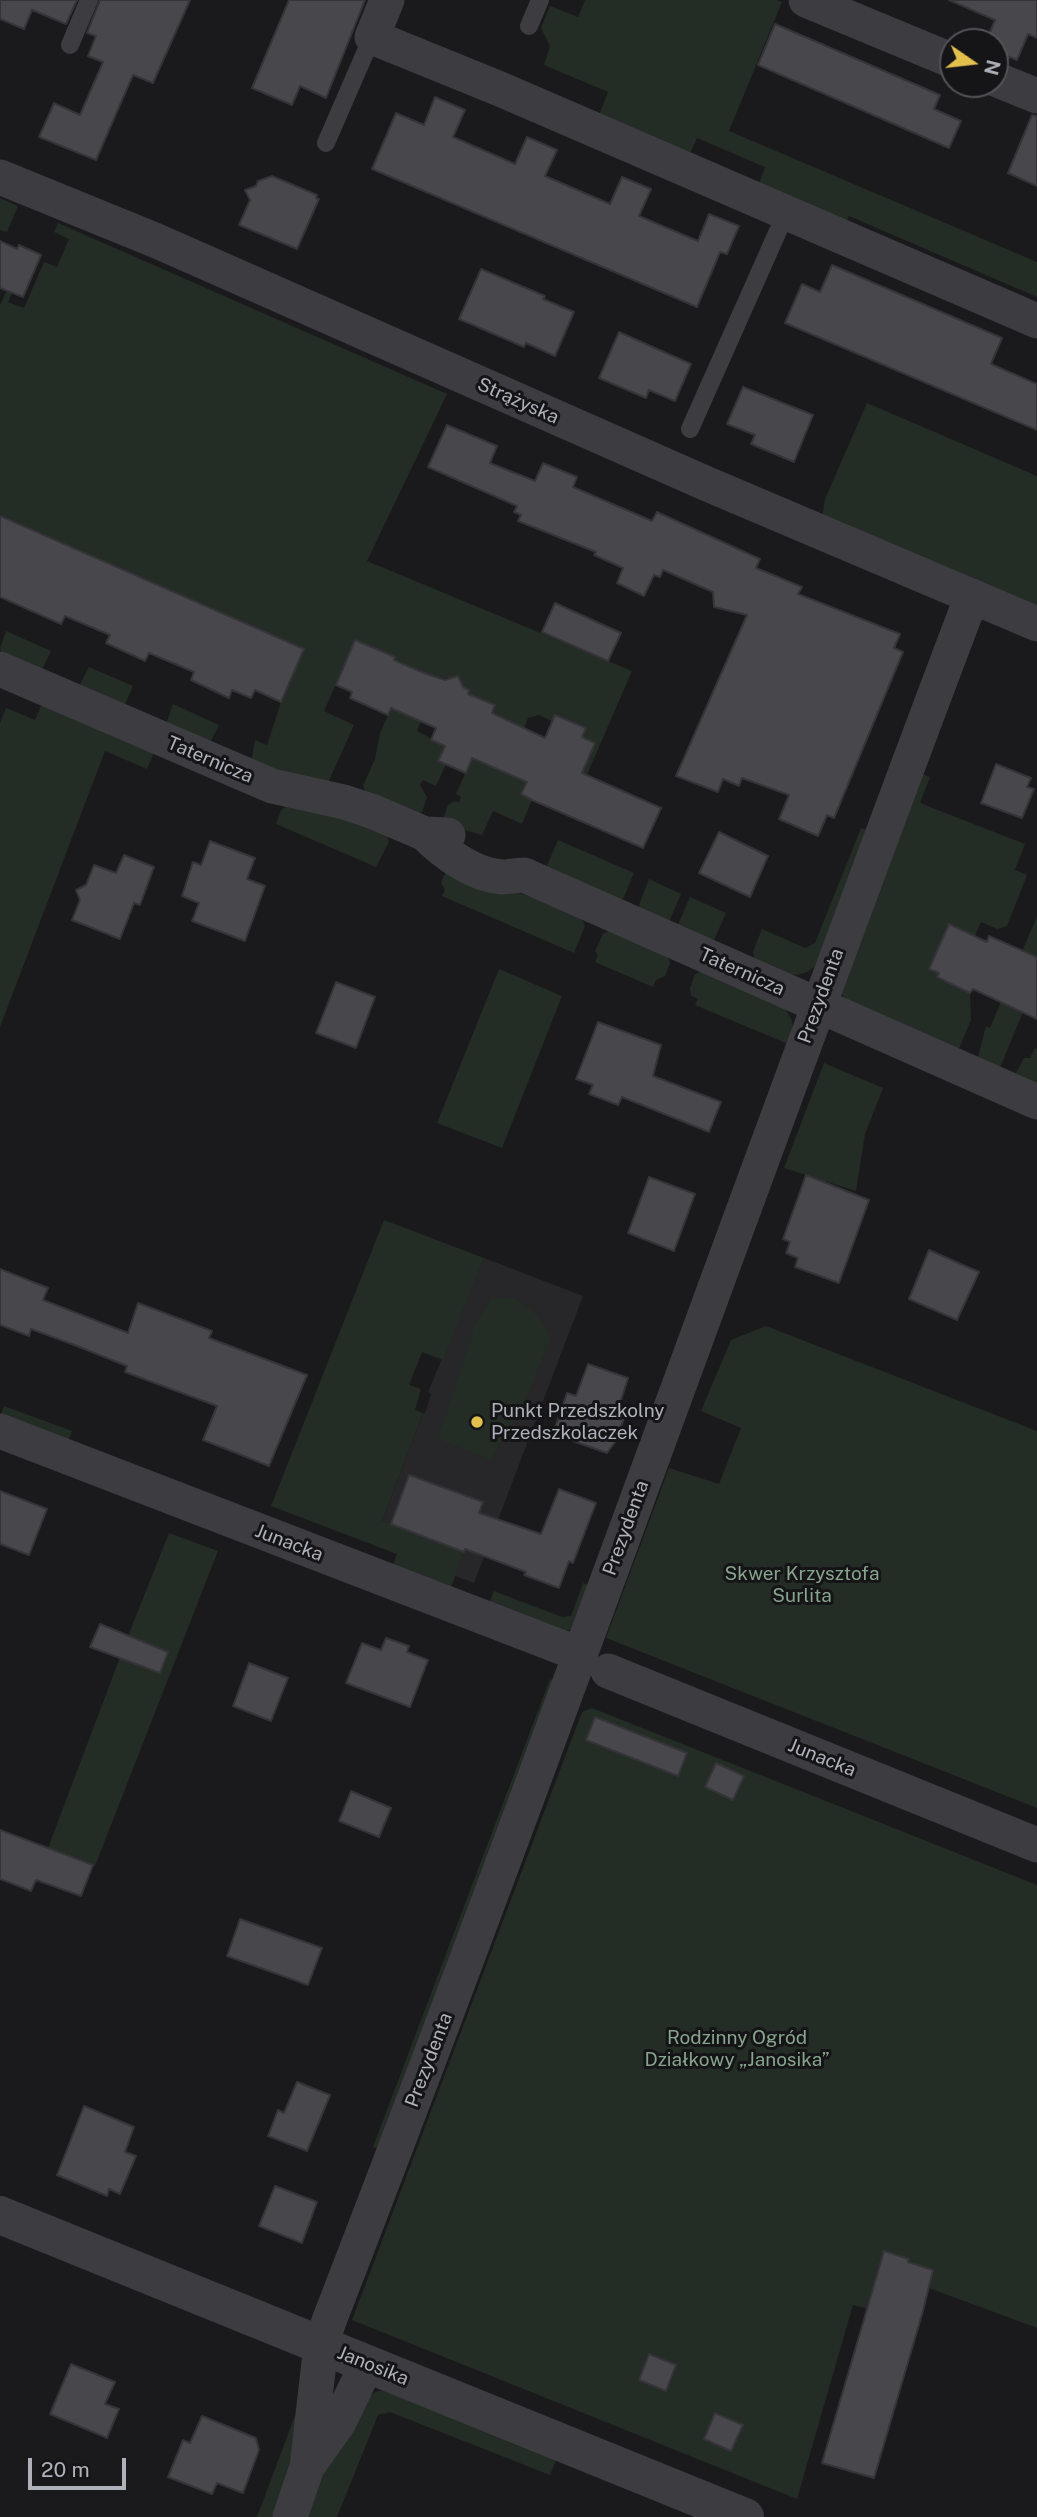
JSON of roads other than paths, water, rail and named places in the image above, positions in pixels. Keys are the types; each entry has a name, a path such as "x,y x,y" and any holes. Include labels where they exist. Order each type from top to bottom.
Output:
{"street":[{"path":"387,0 372,37 500,89 1037,321"},
{"path":"806,0 939,55"},
{"path":"1009,85 1037,96"},
{"name":"Strążyska","path":"0,177 157,241 705,484 1037,624"},
{"name":"Prezydenta","path":"290,2517 307,2467 321,2345 586,1659 818,1006 972,596"},
{"name":"Taternicza","path":"0,669 272,786 344,802 374,812 425,834 453,859 501,877 524,875 1037,1101"},
{"name":"Junacka","path":"0,1431 586,1659 1037,1845"},
{"name":"Janosika","path":"0,2215 745,2517"},
{"name":"Prezydenta","path":"307,2467 340,2422 367,2364"}],"lane":[{"path":"70,45 89,0"},
{"path":"529,26 540,0"},
{"path":"326,143 372,37"},
{"path":"690,429 786,213"}],"place":[{"name":"Punkt Przedszkolny Przedszkolaczek","path":"477,1422"}],"park label":[{"name":"Skwer Krzysztofa Surlita","path":"802,1585"},
{"name":"Rodzinny Ogród Działkowy „Janosika”","path":"737,2049"}]}
